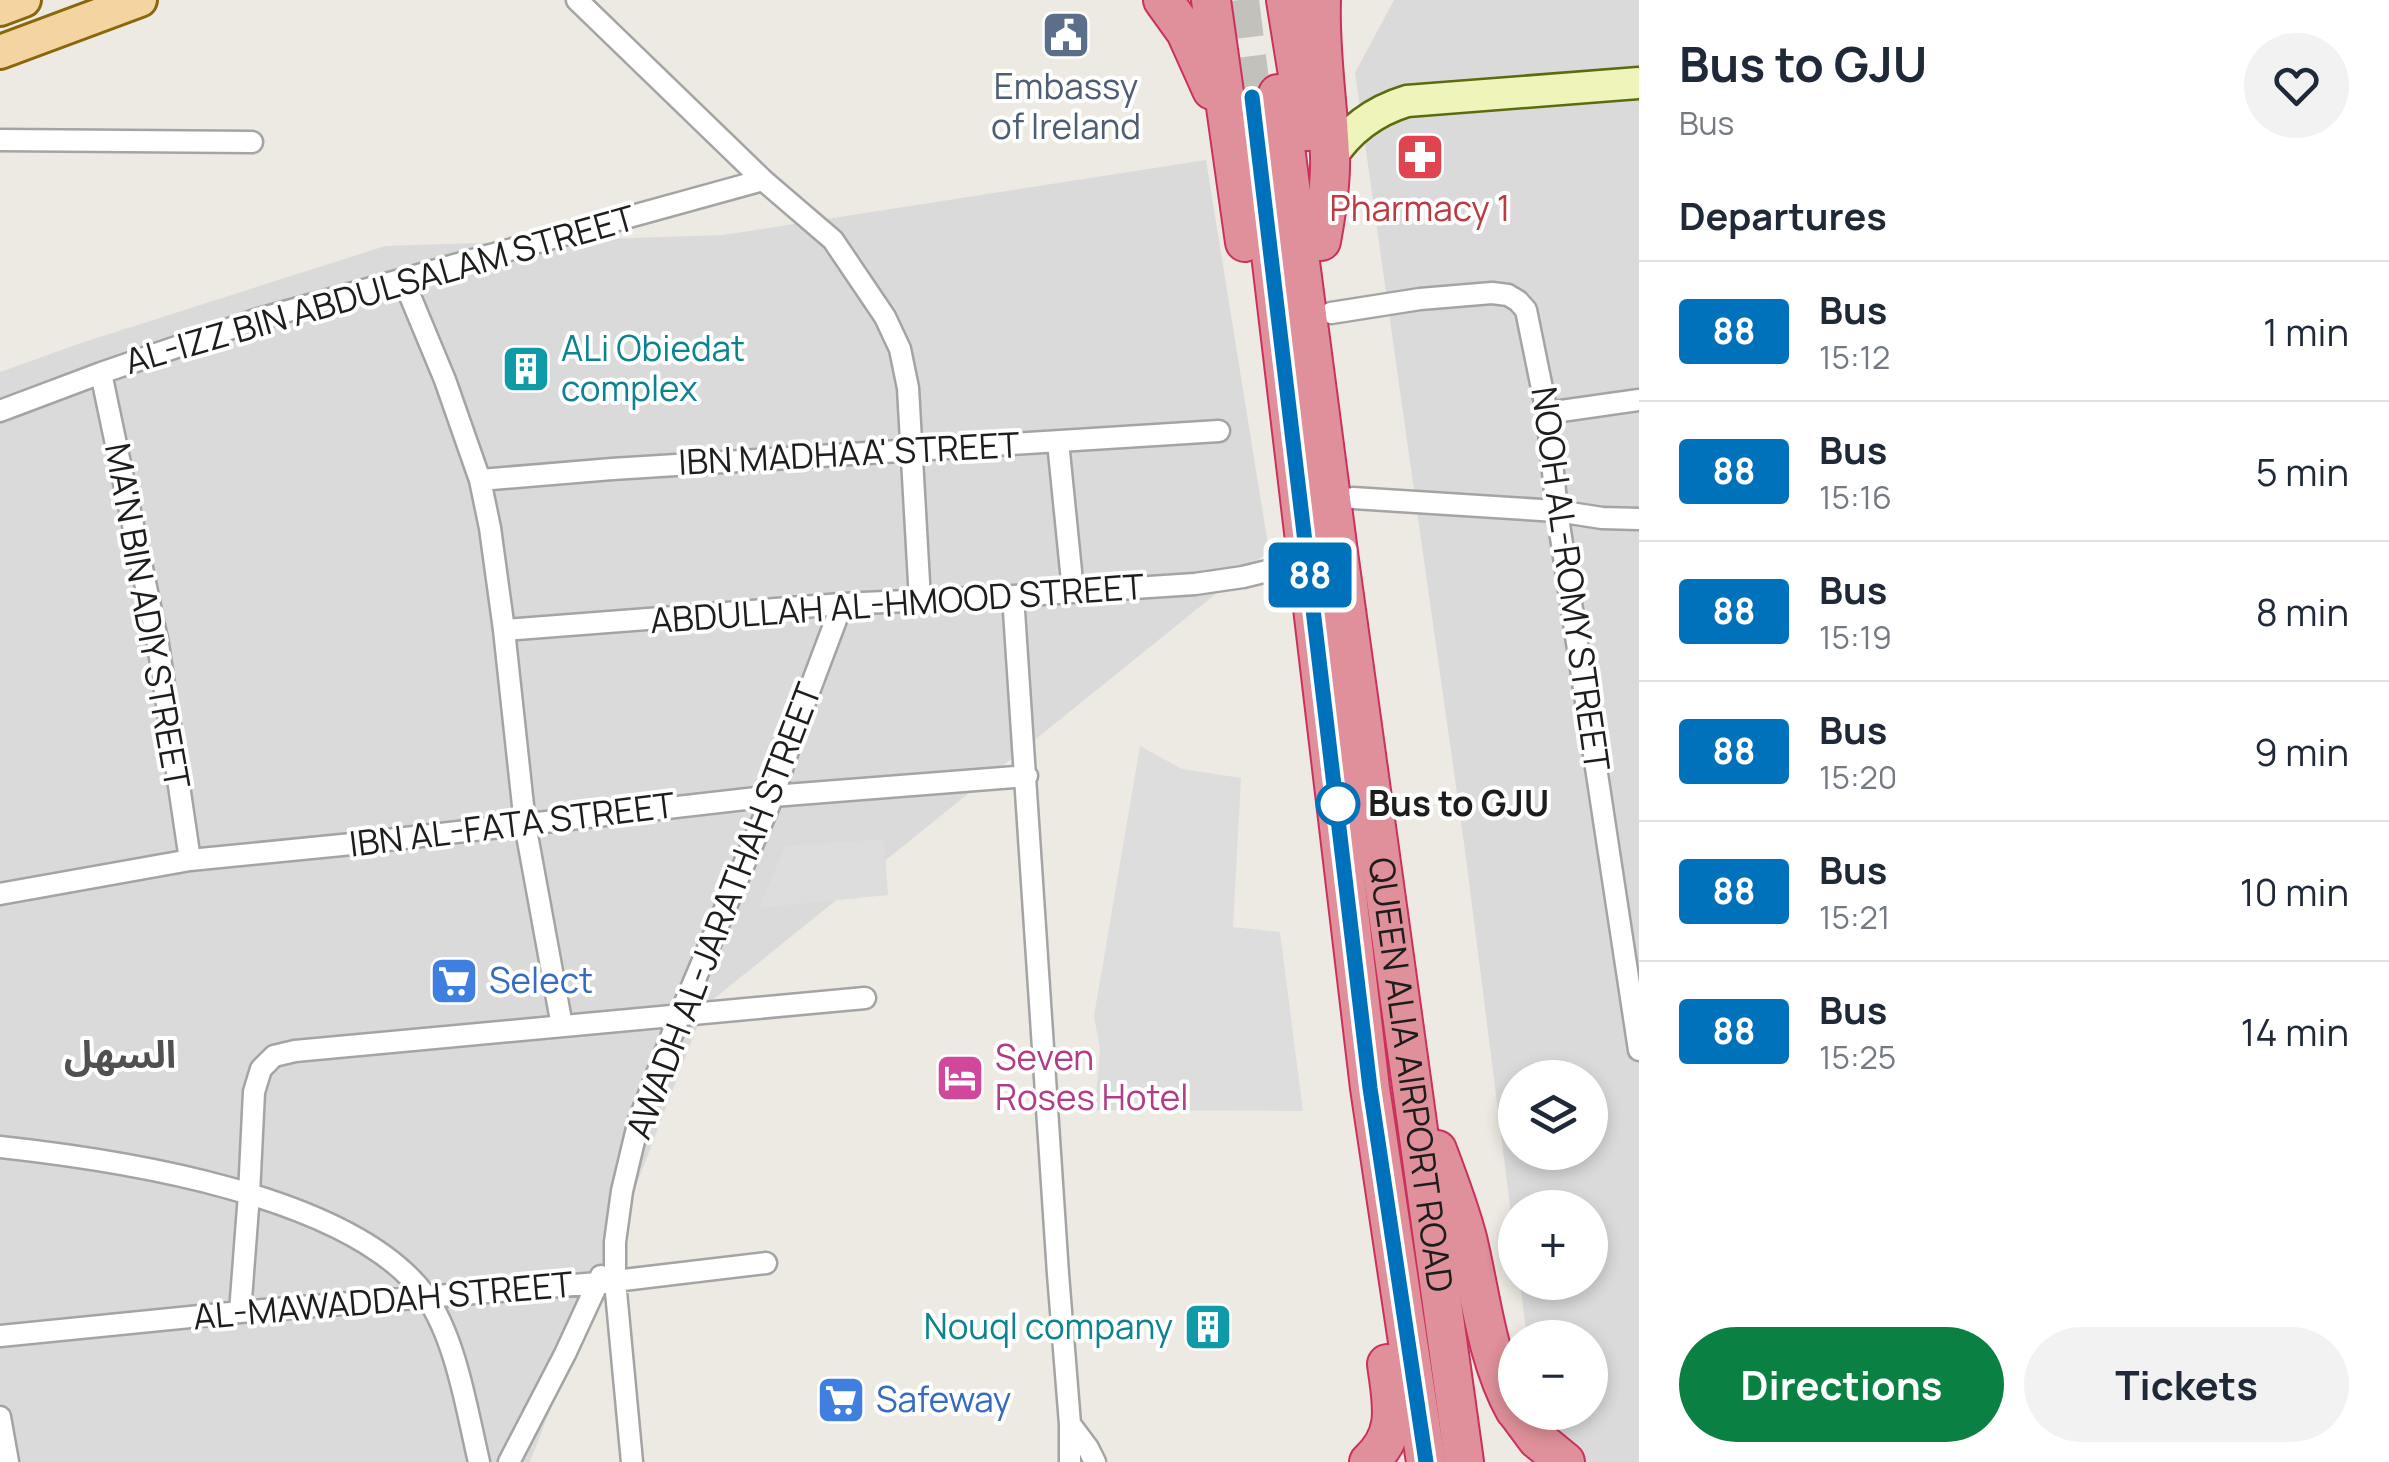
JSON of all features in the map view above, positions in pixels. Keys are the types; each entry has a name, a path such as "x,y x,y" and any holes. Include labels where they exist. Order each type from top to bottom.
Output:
{"highway":[{"path":"1163,0 1186,32 1228,126"},
{"path":"1211,0 1302,658 1313,696 1329,730"},
{"path":"1286,0 1299,70 1364,578 1372,699 1364,745"},
{"path":"1321,0 1330,159 1322,241"},
{"name":"QUEEN ALIA AIRPORT ROAD","path":"1426,1462 1370,1088 1329,730 1265,95 1364,745 1464,1462"},
{"path":"1369,1462 1385,1443 1392,1420 1366,1169 1370,1088"},
{"path":"1412,1091 1467,1238 1477,1295 1498,1370"},
{"path":"1531,1430 1564,1462"}],"main road":[{"path":"0,9 24,0"},
{"path":"0,52 140,0"}],"street":[{"path":"577,0 763,180 833,240 885,317 900,349 908,388 920,600"},
{"path":"1330,159 1346,136 1368,118 1393,106 1422,99 1639,83"},
{"path":"0,140 252,142"},
{"name":"AL-IZZ BIN ABDULSALAM STREET","path":"0,411 254,320 763,180"},
{"path":"403,278 480,480 504,630 525,824 562,1026"},
{"name":"NOOH AL-ROMY STREET","path":"1331,313 1420,299 1492,294 1508,295 1526,310 1547,412 1557,510 1639,1050"},
{"name":"MA'N BIN ADIY STREET","path":"101,373 158,644 190,860"},
{"path":"1547,412 1639,400"},
{"name":"IBN MADHAA' STREET","path":"480,480 1219,431"},
{"path":"1058,442 1072,591"},
{"path":"1353,498 1639,519"},
{"name":"ABDULLAH AL-HMOOD STREET","path":"504,630 842,604 1195,584 1288,566"},
{"path":"1013,596 1070,1462"},
{"name":"AWADH AL-JARATHAH STREET","path":"632,1462 607,1282 639,1120 773,796 842,604"},
{"name":"IBN AL-FATA STREET","path":"0,894 190,860 773,796 1026,776"},
{"path":"240,1312 254,1092 261,1069 274,1056 865,998"},
{"path":"0,1147 68,1154 249,1194 296,1210 376,1250 427,1298 455,1359 479,1462"},
{"name":"AL-MAWADDAH STREET","path":"0,1336 607,1282 766,1263"},
{"path":"508,1462 607,1282"},
{"path":"0,1417 8,1462"},
{"path":"1070,1424 1095,1462"}],"shaded area":[{"path":"1394,0 1639,0 1639,1462 1542,1462 1538,1430 1608,1430 1608,1320 1525,1320 1522,1300 1608,1300 1608,1190 1508,1190 1506,1170 1608,1170 1608,1060 1498,1060 1498,1111 1355,73"},
{"path":"1206,160 1269,551 705,1006 530,1462 0,1462 0,372 385,246 723,235"},
{"path":"1140,746 1182,769 1241,778 1233,927 1280,932 1303,1111 1095,1110 1100,1049 1094,1016"},
{"path":"884,839 888,895 759,908 785,846"}],"tunnel":[{"path":"1240,0 1252,97"}],"bus line":[{"name":"88","path":"1252,97 1370,1088 1426,1462"}],"place":[{"name":"Embassy of Ireland","path":"1066,35"},
{"name":"Pharmacy 1","path":"1420,157"},
{"name":"ALi Obiedat complex","path":"526,369"},
{"name":"Bus to GJU","path":"1338,804"},
{"name":"Select","path":"454,981"},
{"name":"Seven Roses Hotel","path":"960,1078"},
{"name":"Nouql company","path":"1208,1327"},
{"name":"Safeway","path":"841,1400"}],"district":[{"name":"السهل","path":"120,1055"}]}
